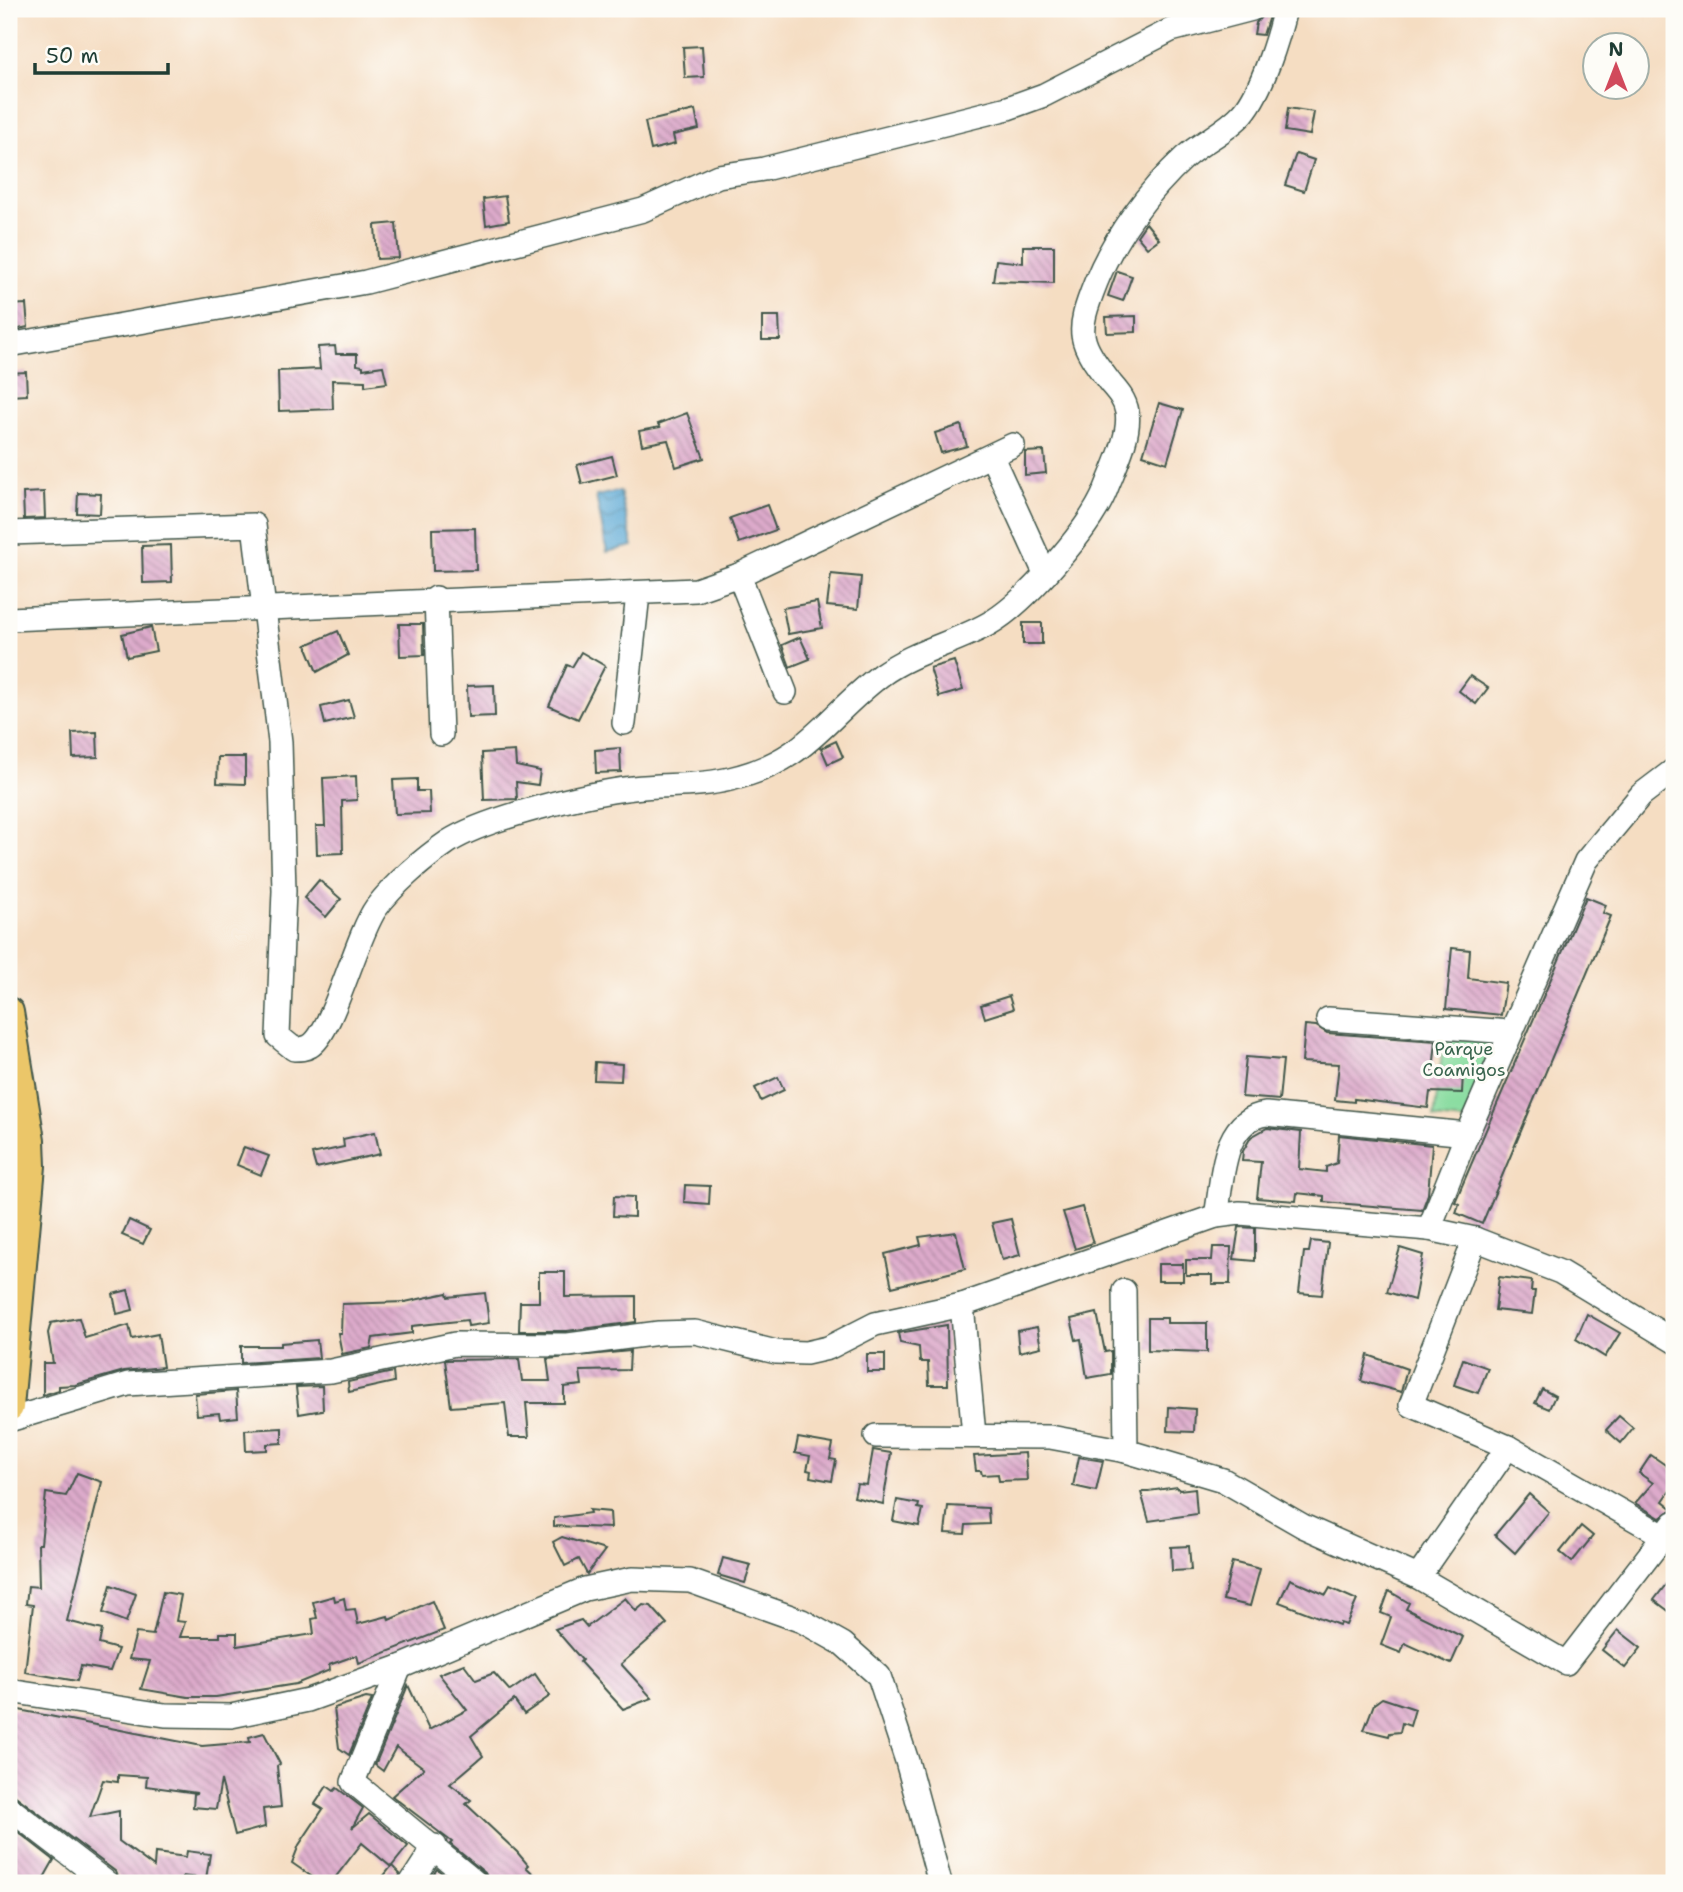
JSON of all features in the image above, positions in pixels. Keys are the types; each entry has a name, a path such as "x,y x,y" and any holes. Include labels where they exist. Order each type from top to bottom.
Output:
{"main road":[{"path":"9,1012 30,1140 31,1166 9,1407"}],"street":[{"path":"9,345 366,282 580,229 643,210 718,176 764,169 1008,108 1044,95 1171,30 1252,9"},
{"path":"9,533 254,525 280,742 284,891 278,1036 286,1045 302,1049 317,1040 362,935 378,905 449,842 469,830 578,798 632,788 714,782 760,770 800,750 864,689 899,664 990,623 1017,603 1091,517 1105,493 1126,428 1126,408 1122,398 1084,347 1082,326 1097,278 1146,199 1182,159 1232,123 1252,100 1285,9"},
{"path":"9,619 263,610 436,598 638,594 696,590 739,575 1013,445"},
{"path":"992,457 1045,573"},
{"path":"739,575 785,692"},
{"path":"624,723 638,594"},
{"path":"436,598 441,734"},
{"path":"1429,1229 1467,1134 1586,861 1641,795 1674,770"},
{"path":"1328,1019 1511,1032"},
{"path":"1216,1216 1233,1135 1253,1117 1266,1114 1467,1134"},
{"path":"9,1420 128,1384 331,1371 455,1344 568,1345 659,1333 695,1332 776,1352 806,1353 828,1348 883,1322 962,1306 1216,1216 1247,1213 1429,1229 1475,1239 1560,1272 1674,1341"},
{"path":"876,1436 1050,1437 1126,1451 1223,1480 1303,1526 1418,1577 1566,1663 1669,1529 1508,1447 1411,1405 1475,1239"},
{"path":"1124,1291 1126,1451"},
{"path":"962,1306 974,1435"},
{"path":"1418,1577 1508,1447"},
{"path":"9,1691 164,1715 231,1716 308,1700 400,1667 586,1589 632,1579 690,1581 802,1621 843,1644 878,1676 907,1761 940,1883"},
{"path":"400,1667 353,1782 435,1846 476,1883"},
{"path":"9,1808 107,1883"},
{"path":"411,1883 435,1846"}],"green space":[{"name":"Parque Coamigos","path":"1444,1036 1495,1038 1465,1121 1434,1118"}],"water":[{"path":"620,491 633,546 607,552 596,496"}],"building":[{"path":"1265,12 1270,13 1263,35 1254,34 1256,23"},
{"path":"702,46 704,77 685,78 683,47"},
{"path":"1288,108 1314,112 1310,135 1285,131"},
{"path":"695,110 699,129 673,135 675,144 651,150 645,122"},
{"path":"1296,154 1314,160 1304,191 1285,185"},
{"path":"505,196 509,221 486,225 483,199"},
{"path":"396,223 399,258 377,259 375,225"},
{"path":"1146,223 1159,239 1147,248 1137,236"},
{"path":"1023,246 1054,246 1054,283 993,281 996,260 1023,263"},
{"path":"1117,271 1132,276 1123,301 1108,296"},
{"path":"26,304 28,327 9,331 9,305"},
{"path":"762,316 779,316 780,340 762,340"},
{"path":"1136,316 1136,332 1107,333 1106,317"},
{"path":"335,346 336,354 357,354 357,365 363,366 363,369 383,366 387,383 365,386 365,381 332,380 333,409 279,411 278,371 320,369 318,347"},
{"path":"26,372 27,395 9,396 9,373"},
{"path":"1159,403 1183,410 1167,463 1143,455"},
{"path":"687,413 704,458 676,467 668,440 642,445 639,431 660,427 658,424"},
{"path":"961,425 967,446 941,453 935,433"},
{"path":"1044,451 1046,473 1025,475 1025,452"},
{"path":"612,456 617,475 582,484 577,465"},
{"path":"44,492 45,518 24,519 23,493"},
{"path":"78,493 101,494 100,514 77,513"},
{"path":"767,505 776,530 739,543 730,518"},
{"path":"475,528 476,570 433,571 432,529"},
{"path":"171,545 172,582 143,583 142,546"},
{"path":"831,574 861,577 858,609 827,606"},
{"path":"817,602 822,628 788,634 783,608"},
{"path":"1023,623 1042,623 1042,644 1023,644"},
{"path":"399,624 423,624 424,655 400,656"},
{"path":"151,627 156,651 127,657 122,634"},
{"path":"338,631 348,655 317,672 306,645"},
{"path":"800,637 810,659 790,667 782,645"},
{"path":"581,652 605,666 578,719 549,706 567,665 572,667"},
{"path":"954,661 963,690 939,697 930,668"},
{"path":"1470,676 1488,688 1476,704 1459,691"},
{"path":"494,685 495,716 468,717 467,686"},
{"path":"349,700 354,717 325,724 321,707"},
{"path":"97,732 98,757 73,758 72,733"},
{"path":"836,741 843,757 828,764 821,748"},
{"path":"620,748 621,772 596,773 595,750"},
{"path":"515,751 516,766 540,771 538,785 516,782 517,799 484,800 482,753"},
{"path":"218,757 245,757 245,784 217,783"},
{"path":"356,776 357,800 342,801 343,853 317,854 316,826 325,826 323,778"},
{"path":"417,779 417,791 429,791 430,813 395,814 393,780"},
{"path":"319,880 341,899 326,917 304,898"},
{"path":"1586,897 1606,905 1603,913 1611,916 1482,1224 1456,1213 1459,1204 1455,1202"},
{"path":"1452,948 1470,950 1468,978 1506,983 1501,1015 1446,1009"},
{"path":"1009,996 1013,1009 985,1018 981,1005"},
{"path":"1305,1025 1316,1026 1327,1033 1436,1041 1433,1071 1463,1073 1462,1093 1430,1092 1428,1108 1354,1099 1354,1102 1335,1100 1339,1064 1302,1062"},
{"path":"1246,1057 1283,1060 1279,1100 1242,1097"},
{"path":"595,1062 622,1064 621,1081 594,1080"},
{"path":"778,1077 784,1090 761,1101 755,1088"},
{"path":"1267,1128 1301,1132 1299,1169 1326,1172 1326,1167 1337,1163 1339,1135 1432,1145 1428,1194 1422,1210 1324,1202 1324,1196 1297,1193 1296,1201 1257,1198 1261,1162 1242,1161 1243,1151 1251,1137"},
{"path":"375,1132 380,1154 316,1168 312,1154 344,1147 343,1139"},
{"path":"244,1147 269,1156 261,1175 237,1165"},
{"path":"685,1185 710,1186 709,1204 684,1202"},
{"path":"614,1196 634,1197 634,1217 613,1216"},
{"path":"1082,1207 1093,1243 1075,1249 1063,1212"},
{"path":"1011,1219 1020,1255 1002,1260 992,1223"},
{"path":"129,1220 150,1230 143,1244 122,1235"},
{"path":"1239,1227 1255,1228 1255,1261 1234,1259"},
{"path":"956,1232 965,1269 892,1287 885,1254 921,1245 919,1237"},
{"path":"1311,1241 1328,1243 1322,1295 1299,1293 1304,1252 1309,1252"},
{"path":"1213,1247 1231,1247 1230,1284 1212,1284 1212,1275 1186,1275 1186,1260 1212,1260"},
{"path":"1400,1248 1423,1255 1414,1300 1387,1292"},
{"path":"1158,1264 1183,1264 1183,1281 1158,1281"},
{"path":"539,1272 565,1272 565,1297 636,1296 636,1322 567,1331 519,1331 520,1302 539,1302"},
{"path":"1499,1277 1532,1281 1531,1291 1535,1291 1532,1314 1495,1310"},
{"path":"128,1290 133,1310 117,1314 113,1294"},
{"path":"447,1293 448,1297 485,1293 489,1323 468,1326 467,1320 412,1326 412,1333 373,1338 371,1348 342,1354 338,1333 341,1333 342,1304 405,1302"},
{"path":"1097,1313 1105,1352 1111,1351 1111,1374 1087,1378 1081,1339 1076,1340 1071,1319"},
{"path":"1587,1314 1620,1333 1605,1357 1576,1339"},
{"path":"79,1318 85,1338 129,1325 132,1339 158,1334 163,1367 124,1371 75,1385 59,1386 59,1390 43,1395 43,1363 53,1363 48,1333 51,1323"},
{"path":"1148,1318 1167,1318 1167,1323 1207,1323 1207,1352 1148,1350"},
{"path":"947,1325 948,1385 929,1385 928,1362 920,1362 919,1347 900,1343 898,1333"},
{"path":"1037,1327 1041,1347 1019,1352 1017,1331"},
{"path":"317,1340 319,1358 241,1363 241,1346 281,1346 281,1343"},
{"path":"630,1351 629,1370 580,1371 582,1385 564,1387 564,1403 526,1403 529,1437 509,1437 505,1403 451,1407 445,1360 519,1359 522,1381 550,1381 547,1359"},
{"path":"867,1354 885,1354 885,1372 867,1372"},
{"path":"1368,1355 1407,1369 1401,1392 1361,1381"},
{"path":"1463,1359 1488,1368 1478,1393 1454,1385"},
{"path":"393,1372 394,1382 349,1392 348,1382"},
{"path":"322,1386 323,1410 299,1414 296,1387"},
{"path":"1542,1389 1555,1396 1549,1409 1535,1403"},
{"path":"236,1391 238,1417 220,1419 219,1413 197,1415 195,1394"},
{"path":"1169,1407 1195,1409 1194,1432 1168,1431"},
{"path":"1619,1416 1633,1428 1621,1443 1606,1430"},
{"path":"282,1428 282,1443 267,1444 267,1450 246,1451 245,1430"},
{"path":"798,1438 833,1444 830,1459 836,1460 832,1481 810,1477 811,1471 807,1470 810,1456 795,1453"},
{"path":"873,1450 891,1453 883,1504 854,1497 857,1484 867,1485"},
{"path":"1025,1453 1027,1480 999,1481 998,1474 982,1475 981,1471 976,1471 974,1456"},
{"path":"1651,1455 1674,1471 1674,1485 1663,1501 1673,1509 1660,1518 1635,1503 1653,1483 1639,1473"},
{"path":"1079,1457 1103,1461 1096,1491 1073,1486"},
{"path":"77,1473 102,1482 67,1621 102,1630 99,1644 118,1649 110,1671 81,1666 77,1681 25,1672 33,1605 26,1604 28,1586 39,1587 38,1544 41,1544 46,1493 66,1496"},
{"path":"1177,1487 1179,1490 1195,1488 1197,1514 1149,1521 1141,1492"},
{"path":"1529,1494 1549,1512 1515,1553 1495,1535"},
{"path":"897,1500 919,1504 918,1508 923,1509 919,1526 893,1521"},
{"path":"948,1506 988,1508 989,1524 966,1525 965,1534 945,1533"},
{"path":"589,1510 610,1512 611,1528 554,1526 554,1518 590,1513"},
{"path":"1581,1526 1593,1536 1572,1562 1560,1552"},
{"path":"562,1537 605,1550 587,1574 579,1559 565,1566 553,1542"},
{"path":"1189,1546 1191,1570 1172,1571 1171,1547"},
{"path":"723,1558 751,1565 745,1583 718,1575"},
{"path":"1232,1562 1260,1569 1250,1606 1223,1600"},
{"path":"1674,1574 1674,1615 1654,1600"},
{"path":"1290,1579 1326,1595 1330,1588 1357,1600 1346,1625 1339,1625 1279,1602"},
{"path":"111,1585 136,1594 126,1622 103,1613"},
{"path":"1389,1591 1409,1603 1406,1609 1463,1637 1451,1664 1405,1643 1401,1653 1381,1645 1391,1617 1381,1613"},
{"path":"163,1592 181,1595 176,1621 185,1622 180,1637 220,1637 220,1633 237,1633 237,1646 314,1634 312,1619 317,1618 313,1602 334,1596 335,1601 344,1598 346,1610 355,1609 358,1624 388,1616 389,1620 432,1601 444,1630 359,1663 357,1655 329,1665 330,1670 296,1684 216,1697 188,1697 141,1689 150,1661 129,1659 136,1633 153,1635"},
{"path":"625,1598 636,1611 643,1605 651,1606 667,1624 621,1664 652,1698 623,1709 580,1662 582,1660 555,1629 581,1620 587,1627"},
{"path":"1618,1630 1641,1648 1625,1668 1602,1650"},
{"path":"464,1664 476,1680 494,1673 510,1691 535,1674 550,1696 524,1714 514,1700 471,1736 483,1756 450,1784 471,1800 466,1804 517,1852 528,1865 526,1867 543,1883 490,1883 485,1873 450,1844 452,1842 392,1796 424,1768 396,1747 383,1771 375,1765 408,1685 429,1730 467,1710 439,1674"},
{"path":"366,1698 372,1699 349,1755 339,1748 334,1708"},
{"path":"1382,1698 1415,1709 1410,1726 1402,1723 1400,1732 1390,1733 1389,1736 1364,1730 1374,1704"},
{"path":"9,1708 202,1746 250,1742 249,1737 264,1733 280,1764 277,1766 281,1807 263,1809 265,1827 235,1835 221,1780 216,1809 193,1807 194,1794 197,1793 146,1786 147,1777 118,1775 118,1782 103,1780 90,1817 119,1811 119,1841 154,1867 155,1853 186,1857 187,1851 210,1854 206,1879 183,1876 182,1883 121,1883 116,1872 9,1791"},
{"path":"327,1786 334,1791 337,1788 363,1808 352,1828 369,1814 408,1846 392,1866 400,1874 397,1883 378,1883 391,1867 362,1843 331,1883 321,1883 292,1863 299,1845 323,1809 315,1804"},
{"path":"9,1825 54,1860 41,1883 11,1883"},
{"path":"437,1869 454,1883 428,1883"}]}
